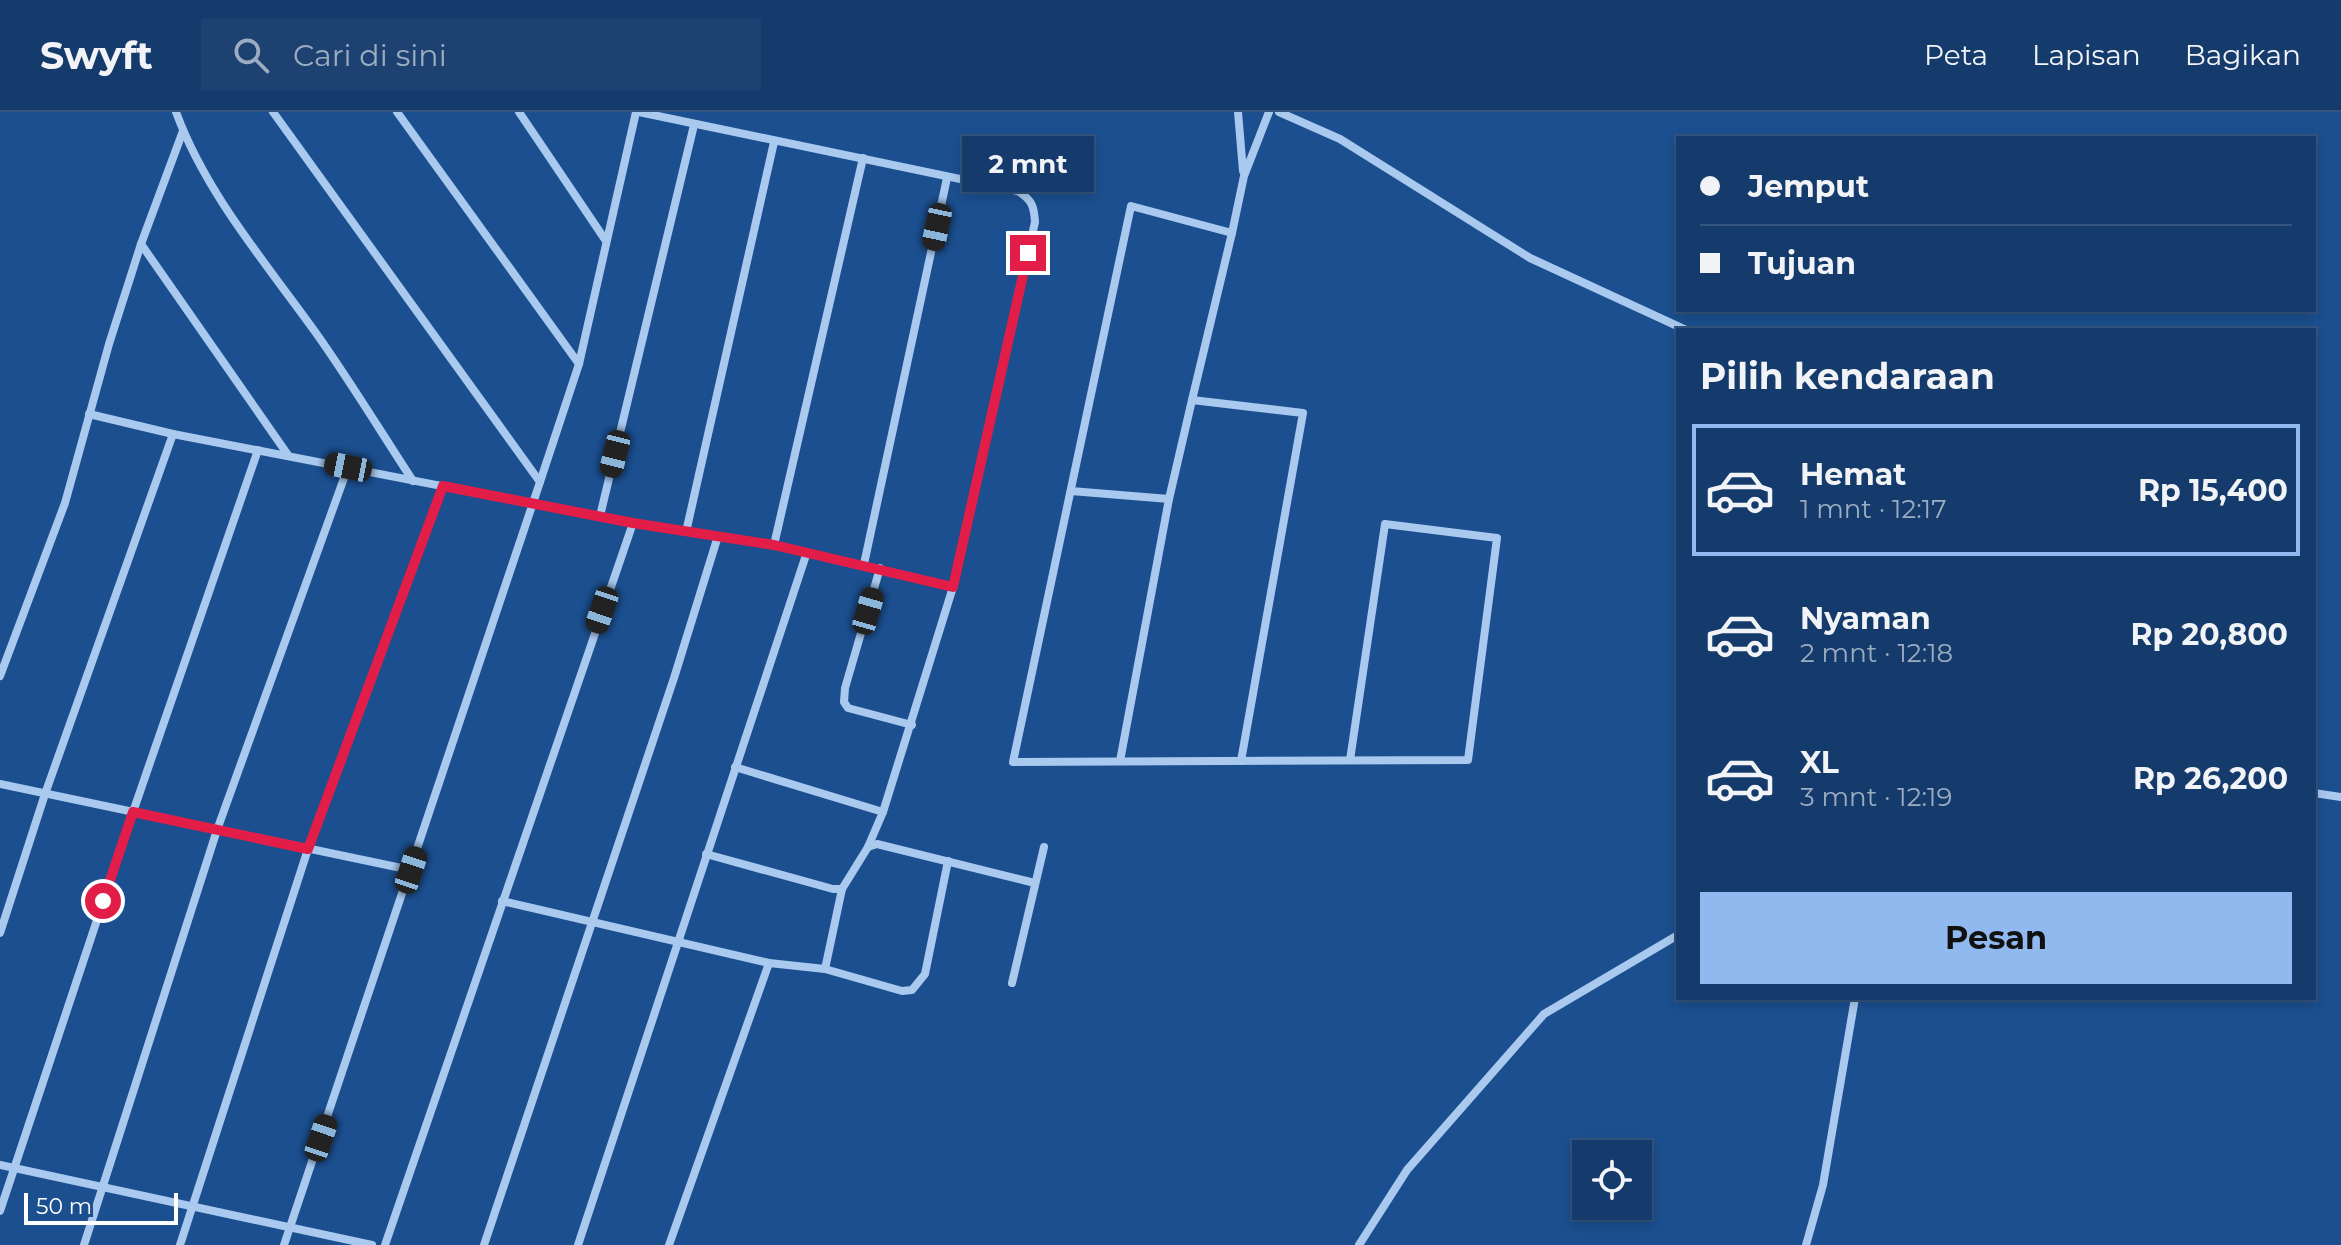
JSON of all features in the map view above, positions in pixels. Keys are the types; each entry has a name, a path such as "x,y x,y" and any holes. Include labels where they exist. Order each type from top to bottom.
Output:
{"street":[{"path":"176,112 192,152 413,481"},
{"path":"273,112 540,482"},
{"path":"397,112 579,364"},
{"path":"519,112 606,241"},
{"path":"284,1245 579,364 638,112 1018,191 1030,199 1035,222 953,587 883,812 868,847 842,889 825,969"},
{"path":"1238,112 1244,176"},
{"path":"1120,761 1169,499 1244,176 1269,112"},
{"path":"1279,112 1340,139 1530,258 1682,328"},
{"path":"600,516 694,125"},
{"path":"0,676 65,503 141,244 183,131"},
{"path":"686,532 774,142"},
{"path":"774,545 863,158"},
{"path":"864,564 947,178"},
{"path":"1232,233 1131,206 1013,762 1468,760 1497,538 1385,524 1350,760"},
{"path":"141,244 288,455"},
{"path":"1192,400 1303,413 1241,761"},
{"path":"89,414 173,434 413,481 633,523 774,545 953,587"},
{"path":"0,933 45,794 173,434"},
{"path":"0,1211 258,450"},
{"path":"84,1245 217,830 348,467"},
{"path":"180,1245 308,849 443,486"},
{"path":"1071,491 1169,499"},
{"path":"385,1245 633,523"},
{"path":"484,1245 718,536"},
{"path":"578,1245 807,552"},
{"path":"880,568 845,688 844,702 848,708 912,725"},
{"path":"735,767 883,812"},
{"path":"0,784 411,870"},
{"path":"2316,793 2341,797"},
{"path":"868,847 877,844 1035,883"},
{"path":"1012,983 1044,847"},
{"path":"706,854 842,889"},
{"path":"502,901 769,963 825,969 902,991 912,990 925,974 948,861"},
{"path":"1359,1245 1407,1170 1544,1014 1676,936"},
{"path":"669,1245 769,963"},
{"path":"1806,1245 1823,1185 1855,1000"},
{"path":"0,1165 372,1245"}],"route":[{"path":"103,901 133,812 308,849 443,486 633,523 774,545 953,587 1028,253"}]}
